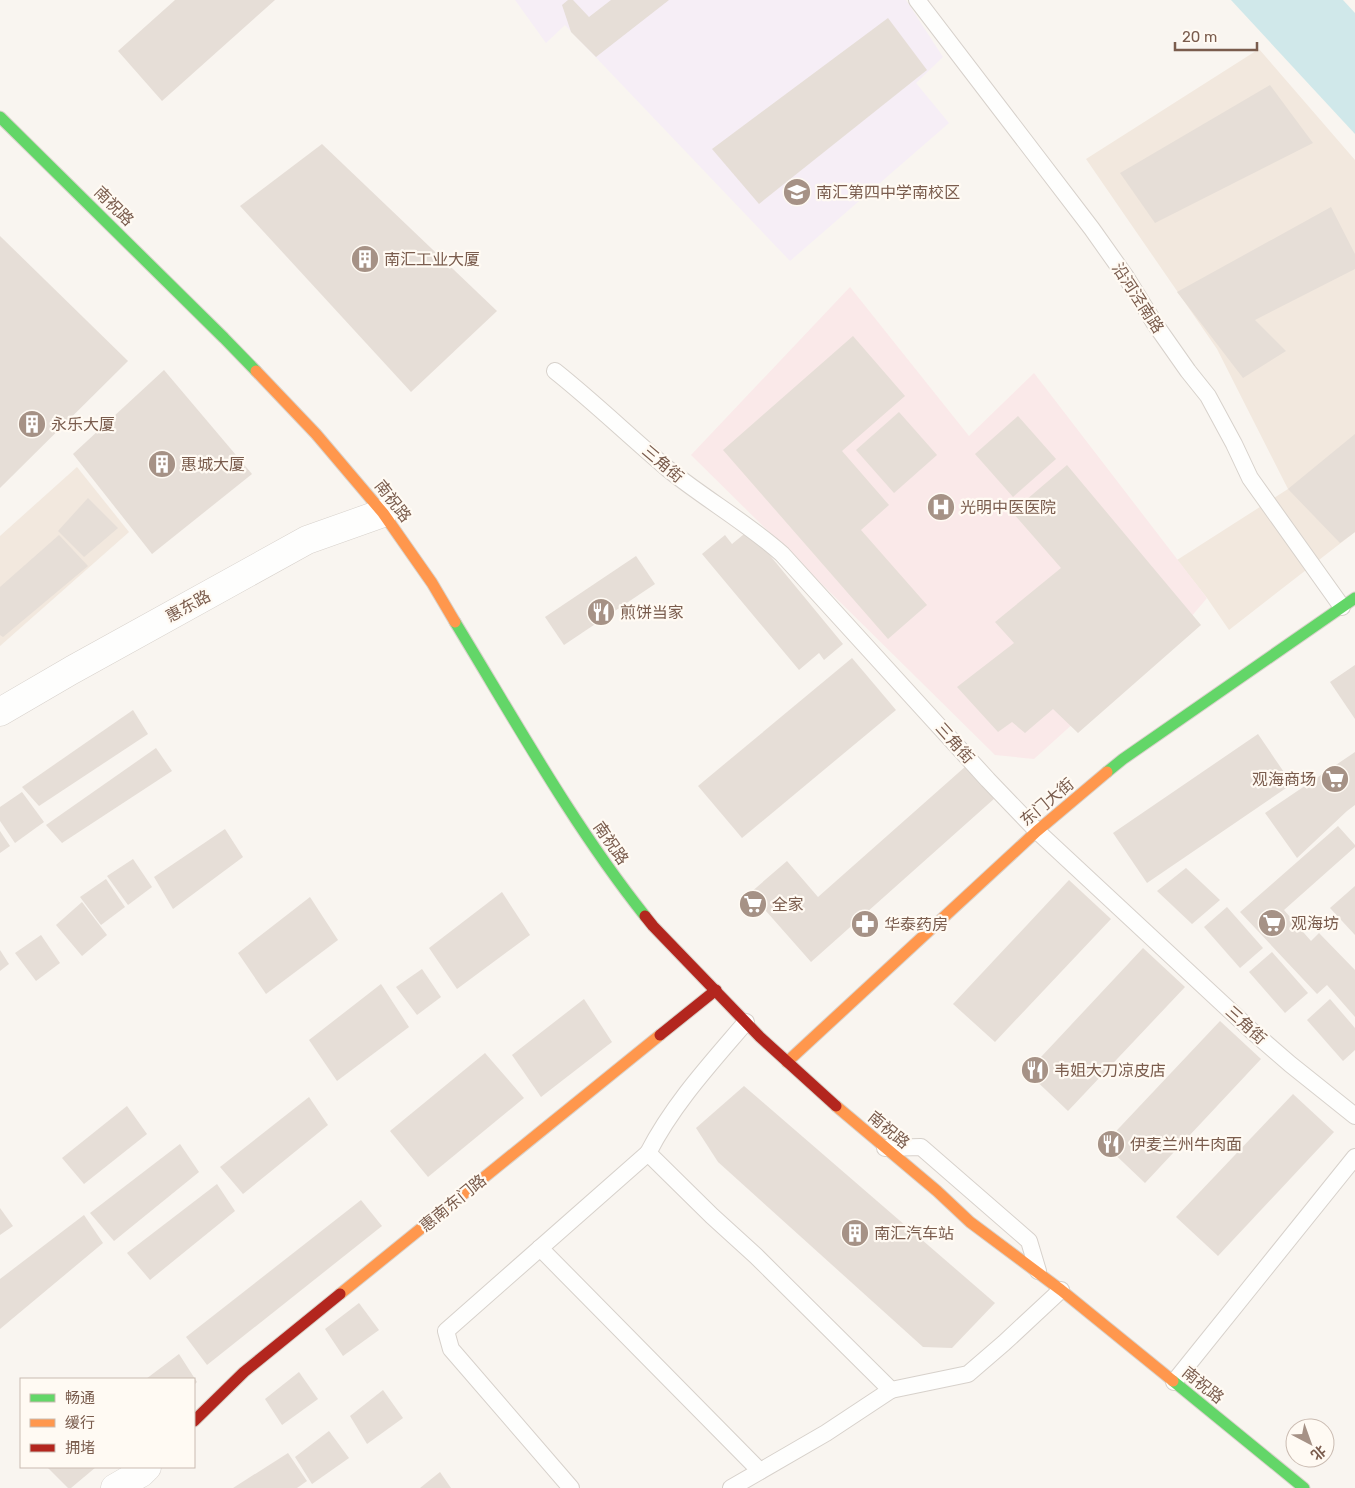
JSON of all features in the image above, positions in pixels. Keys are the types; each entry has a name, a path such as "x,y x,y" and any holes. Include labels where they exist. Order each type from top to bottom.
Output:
{"main road":[{"name":"南祝路","path":"0,117 224,338 350,472 383,513 432,583 516,726 589,842 653,926 786,1062 937,1191 970,1222 1061,1290 1304,1488"},
{"name":"东门大街","path":"786,1062 1037,831 1123,759 1348,603"},
{"name":"惠南东门路","path":"195,1420 252,1366 716,990"}],"street":[{"name":"惠东路","path":"0,712 307,540 383,513"},
{"path":"115,1488 146,1476"}],"lane":[{"name":"沿河泾南路","path":"917,0 1098,237 1188,372 1208,396 1250,478 1348,603"},
{"name":"三角街","path":"555,371 668,469 718,507 746,525 782,554 988,780 1037,831 1253,1032 1355,1116"},
{"path":"570,1488 451,1349 446,1331 648,1152 657,1136 701,1074 746,1022"},
{"path":"886,1148 921,1147 1028,1241 1039,1274"},
{"path":"648,1152 891,1390"},
{"path":"1174,1382 1355,1157"},
{"path":"540,1248 760,1471"},
{"path":"731,1488 826,1433 891,1390 968,1374 1061,1290"}],"shaded area":[{"name":"南汇第四中学南校区","path":"515,0 906,0 943,57 916,83 949,123 790,261 565,25 546,43"},
{"path":"1259,49 1355,160 1355,532 1229,630 1177,560 1288,489 1217,349 1086,159"},
{"name":"光明中医医院","path":"850,287 969,436 1034,373 1207,598 1191,617 1034,759 995,755 691,455"},
{"path":"77,467 129,532 0,646 0,536"}],"water":[{"path":"1231,0 1343,0 1355,13 1355,134"}],"building":[{"path":"175,0 275,0 162,101 118,51"},
{"path":"568,0 573,0 589,17 611,0 669,0 596,57 571,32 562,5"},
{"path":"888,18 927,70 759,204 712,149"},
{"path":"1270,85 1313,143 1155,223 1120,173"},
{"name":"南汇工业大厦","path":"322,144 497,311 411,392 240,206"},
{"path":"1331,207 1355,254 1355,269 1255,320 1286,351 1243,378 1177,292"},
{"name":"永乐大厦","path":"0,236 128,361 0,488"},
{"path":"853,336 905,396 842,451 889,505 861,530 927,605 888,639 723,450"},
{"name":"惠城大厦","path":"164,370 252,474 152,554 73,454"},
{"path":"899,412 937,455 894,493 856,450"},
{"path":"1018,416 1056,459 1013,497 975,454"},
{"path":"1355,434 1355,532 1340,543 1288,489"},
{"path":"1067,465 1201,625 1078,733 1053,709 1025,733 1012,722 998,732 957,687 1014,643 995,622 1061,568 1012,512"},
{"path":"88,498 118,528 84,557 58,531"},
{"path":"749,530 843,644 824,660 819,653 799,670 702,554 725,535 732,544"},
{"path":"59,535 88,566 3,637 0,635 0,587"},
{"path":"636,556 655,584 564,645 545,617"},
{"path":"852,658 896,710 742,838 698,786"},
{"path":"1355,665 1355,719 1330,682"},
{"path":"133,710 148,734 39,806 22,787"},
{"path":"1258,734 1292,784 1147,883 1113,833"},
{"path":"156,748 172,771 62,843 46,825"},
{"name":"观海商场","path":"1355,752 1355,805 1297,858 1265,813"},
{"path":"966,766 995,798 811,962 750,893 787,861 818,897"},
{"path":"22,792 44,822 15,843 0,821 0,807"},
{"name":"观海坊","path":"1338,826 1355,847 1284,910 1311,941 1319,933 1355,970 1355,1017 1327,985 1317,994 1240,912"},
{"path":"225,829 243,857 173,909 154,877"},
{"path":"0,831 10,846 0,853"},
{"path":"133,859 152,887 128,905 107,876"},
{"path":"1186,868 1220,900 1192,924 1157,891"},
{"path":"106,879 125,907 101,925 80,897"},
{"path":"1069,880 1111,919 995,1042 953,1004"},
{"path":"1355,886 1355,935 1330,908"},
{"path":"502,892 530,935 457,989 429,948"},
{"path":"310,897 338,940 266,994 238,953"},
{"path":"82,902 107,935 82,956 56,925"},
{"path":"1227,907 1263,948 1240,968 1204,927"},
{"path":"41,935 60,963 36,981 15,953"},
{"path":"1143,948 1185,987 1068,1111 1027,1072"},
{"path":"0,950 9,964 0,971"},
{"path":"1272,952 1308,993 1285,1013 1249,972"},
{"path":"422,969 441,997 417,1015 396,987"},
{"path":"381,984 409,1027 337,1081 309,1040"},
{"path":"584,999 612,1042 541,1097 512,1055"},
{"path":"1330,999 1355,1028 1355,1050 1343,1061 1307,1020"},
{"path":"1220,1021 1261,1059 1145,1183 1104,1144"},
{"path":"485,1053 524,1098 428,1177 390,1131"},
{"name":"南汇汽车站","path":"744,1086 995,1303 952,1348 923,1347 718,1162 696,1128"},
{"path":"1293,1094 1334,1132 1218,1256 1176,1217"},
{"path":"309,1097 328,1125 243,1194 220,1167"},
{"path":"127,1106 147,1134 84,1184 62,1158"},
{"path":"180,1144 199,1172 114,1241 90,1213"},
{"path":"217,1184 235,1211 150,1280 127,1253"},
{"path":"361,1200 382,1226 207,1365 186,1337"},
{"path":"0,1208 13,1226 0,1235"},
{"path":"84,1215 103,1243 0,1329 0,1279"},
{"path":"359,1303 379,1330 343,1356 325,1329"},
{"path":"179,1354 194,1378 147,1378"},
{"path":"299,1372 318,1399 282,1425 265,1399"},
{"path":"383,1390 403,1418 367,1444 350,1416"},
{"path":"329,1431 349,1458 312,1484 295,1457"},
{"path":"288,1453 307,1481 297,1488 233,1488"},
{"path":"48,1468 95,1468 71,1488 68,1488"},
{"path":"440,1472 451,1488 420,1488"}],"traffic: fast":[{"path":"0,117 256,371"},
{"path":"1107,772 1355,598"},
{"path":"455,622 569,809 618,881 645,916"},
{"path":"1173,1381 1304,1488"}],"traffic: slow":[{"path":"256,371 316,434 383,513 432,583 455,622"},
{"path":"787,1062 1037,831 1107,772"},
{"path":"340,1294 660,1035"},
{"path":"836,1106 937,1191 970,1222 1061,1290 1173,1381"}],"traffic: jam":[{"path":"645,916 760,1037 836,1106"},
{"path":"660,1035 716,990"},
{"path":"195,1420 244,1372 340,1294"}],"place":[{"name":"南汇第四中学南校区","path":"797,192"},
{"name":"南汇工业大厦","path":"365,259"},
{"name":"永乐大厦","path":"32,424"},
{"name":"惠城大厦","path":"162,464"},
{"name":"光明中医医院","path":"941,507"},
{"name":"煎饼当家","path":"601,612"},
{"name":"观海商场","path":"1335,779"},
{"name":"全家","path":"753,904"},
{"name":"观海坊","path":"1272,923"},
{"name":"华泰药房","path":"865,924"},
{"name":"韦姐大刀凉皮店","path":"1035,1070"},
{"name":"伊麦兰州牛肉面","path":"1111,1144"},
{"name":"南汇汽车站","path":"855,1233"}]}
